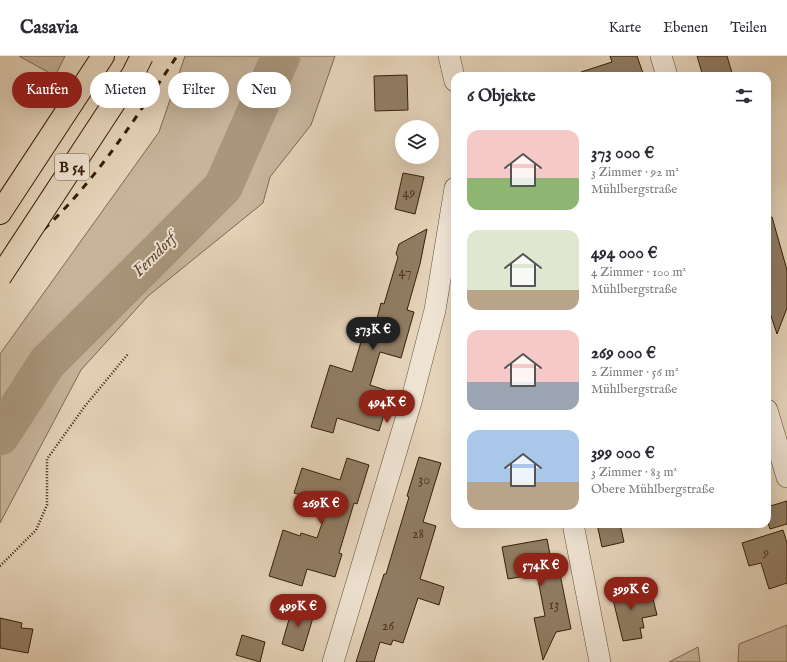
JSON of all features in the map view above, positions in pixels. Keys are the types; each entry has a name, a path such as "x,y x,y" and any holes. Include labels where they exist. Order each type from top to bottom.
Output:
{"highway":[{"name":"B 54","path":"0,213 103,56"},
{"name":"B 54","path":"0,277 133,74 142,56"}],"street":[{"path":"449,56 453,72"},
{"path":"661,56 666,72"},
{"path":"333,662 411,402 435,310 451,212"},
{"path":"771,423 787,477"},
{"path":"574,528 600,662"}],"path":[{"path":"0,566 36,530 47,505 47,459 85,406 128,354"}],"shaded area":[{"path":"19,56 65,56 57,72 48,72"},
{"path":"185,56 335,56 311,125 270,177 263,203 148,296 81,370 0,523 0,354 159,132 168,106 168,108 229,108 229,72 180,72"},
{"path":"787,625 787,662 738,662 739,644"},
{"path":"698,647 700,662 669,662"}],"building":[{"path":"610,56 637,56 643,72 581,72 612,62"},
{"path":"697,56 727,56 732,72 702,72"},
{"path":"407,75 408,110 375,111 374,76"},
{"path":"403,173 424,177 415,214 395,209"},
{"path":"771,217 787,270 787,308 777,334 771,316"},
{"path":"427,229 420,264 407,310 414,312 401,358 380,352 370,385 391,392 379,431 337,418 333,433 311,427 330,365 352,372 367,322 375,326 381,303 384,304 398,257 396,254 399,244"},
{"path":"419,457 441,463 423,522 436,526 420,579 444,587 439,605 418,598 403,643 393,640 391,645 380,642 374,662 356,662 384,574 386,574 409,497 407,496"},
{"path":"347,458 369,465 357,504 354,503 339,553 342,554 335,577 307,569 302,586 269,576 283,530 300,536 301,533 317,538 329,503 294,493 302,468 340,480"},
{"path":"787,501 787,524 770,529 771,506"},
{"path":"598,528 621,528 624,542 602,547"},
{"path":"783,530 787,543 787,583 769,589 761,563 749,566 742,543"},
{"path":"547,539 553,570 559,569 571,629 556,632 543,660 534,618 545,616 537,574 508,579 502,547"},
{"path":"633,582 637,602 653,599 657,615 642,618 644,628 640,628 642,638 623,641 610,587"},
{"path":"293,605 315,611 303,651 282,644"},
{"path":"0,618 22,623 21,628 33,629 28,653 0,648"},
{"path":"242,635 265,642 260,662 236,655"}],"waterway":[{"name":"Ferndorf","path":"0,436 47,363 223,187 281,56"}],"railway":[{"path":"0,264 27,244 76,196 119,141 177,56"}]}
